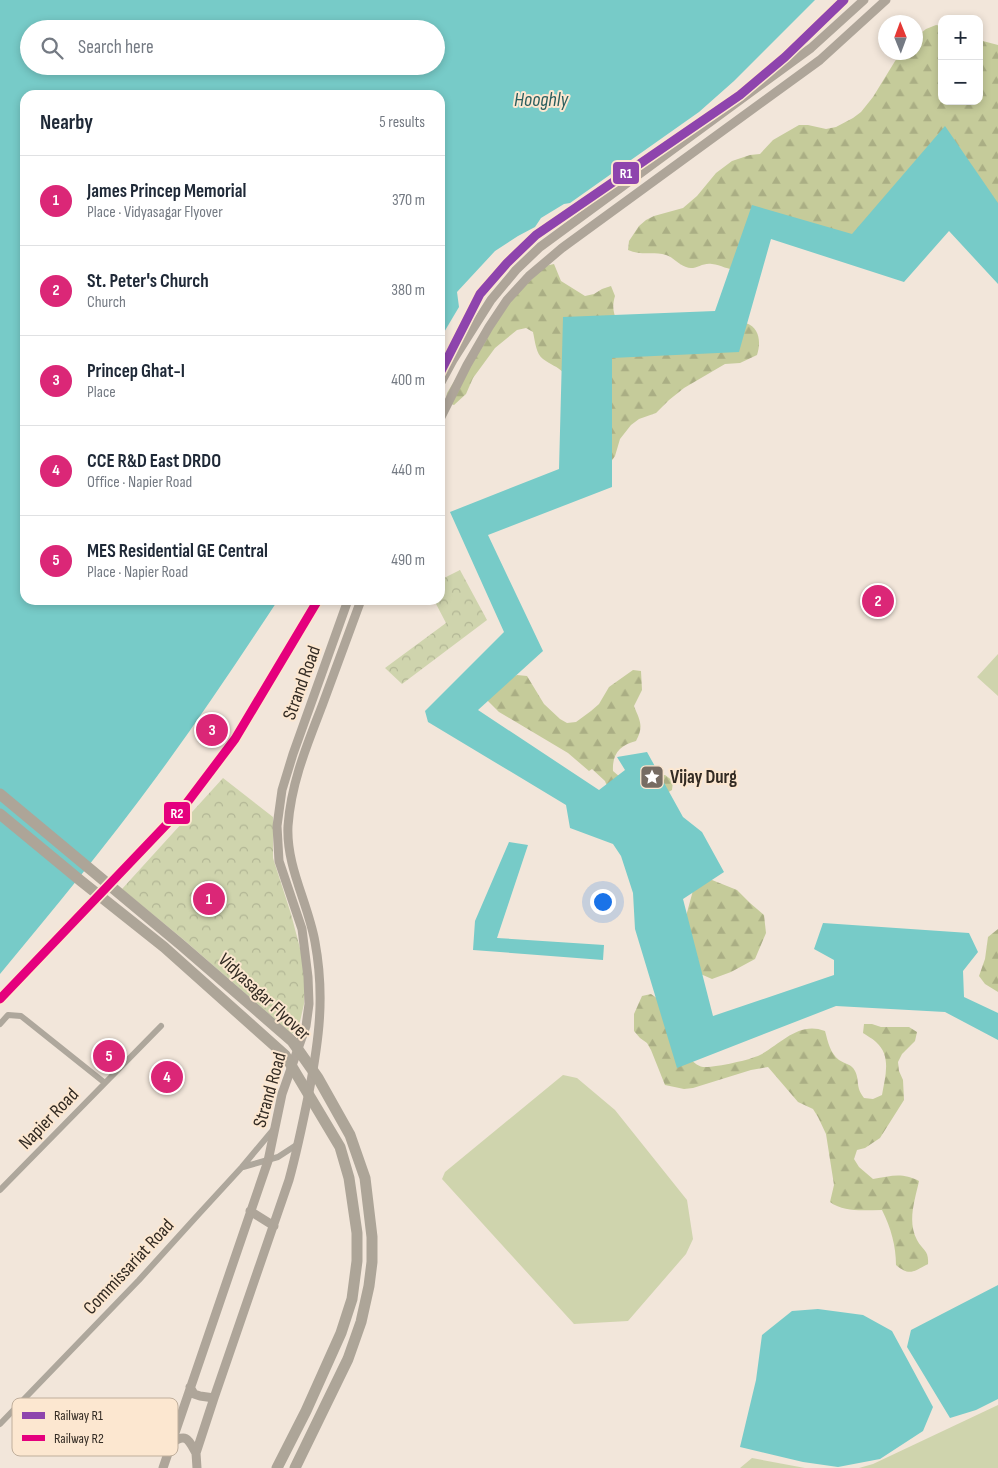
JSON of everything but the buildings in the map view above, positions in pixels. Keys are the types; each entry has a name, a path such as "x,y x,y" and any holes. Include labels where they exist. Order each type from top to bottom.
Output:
{"highway":[{"name":"Vidyasagar Flyover","path":"0,794 180,944 292,1041 318,1078 350,1135 365,1178 372,1237 372,1262 369,1286 361,1322 348,1359 295,1468"},
{"name":"Vidyasagar Flyover","path":"0,814 164,947 285,1055 340,1147 350,1178 357,1233 358,1261 352,1299 341,1333 306,1411 277,1468"}],"main road":[{"path":"445,375 491,300 540,247 811,48 864,0"},
{"path":"445,409 489,327 507,300 529,276 562,248 820,60 886,0"},
{"path":"811,48 820,60"},
{"path":"453,360 467,365"},
{"name":"Strand Road","path":"178,1425 268,1161 282,1094 306,1026 309,1004 308,977 302,929 279,861 277,826 282,790 293,754 346,605"},
{"name":"Strand Road","path":"197,1468 196,1453 274,1226 299,1144 316,1056 322,998 319,963 310,916 290,858 288,827 291,800 302,756 359,605"},
{"path":"250,1211 274,1226"},
{"path":"190,1386 194,1394 214,1398"},
{"path":"178,1438 188,1440 196,1453"},
{"name":"Strand Road","path":"163,1468 168,1456"}],"street":[{"path":"0,1024 8,1015 21,1016 105,1083"},
{"name":"Napier Road","path":"0,1190 161,1026"},
{"name":"Commissariat Road","path":"25,1398 139,1280 275,1128"},
{"path":"242,1167 278,1157 299,1144"},
{"name":"Commissariat Road","path":"0,1424 12,1412"}],"green space":[{"path":"938,25 938,105 983,105 983,41 998,45 998,237 965,219 923,241 773,230 738,270 708,264 689,268 666,255 638,253 628,250 629,241 639,226 646,220 683,208 697,196 716,173 732,161 760,154 773,140 799,125 826,129 836,127 853,118 861,112 873,97 896,60 923,60 923,31"},
{"path":"554,264 561,281 585,296 611,286 615,296 613,309 617,321 733,319 751,325 757,332 759,346 757,355 740,363 725,364 684,388 656,413 639,419 631,425 620,439 615,456 604,472 564,373 541,357 536,347 533,332 526,328 517,330 495,348 473,378 466,394 454,405 445,402 447,393 492,319 545,266"},
{"path":"460,570 487,620 402,684 385,668 446,623 437,605 445,605 445,578"},
{"path":"998,654 998,696 977,677"},
{"path":"633,670 641,671 642,690 634,706 639,720 640,731 636,741 618,751 614,760 613,771 620,777 629,779 665,775 673,781 672,790 633,813 608,789 605,781 592,769 589,771 568,753 499,712 487,700 490,690 517,675 527,676 544,704 567,723 576,722 599,704 609,687"},
{"path":"223,778 273,817 273,858 291,914 306,971 304,1004 299,1026 292,1034 122,889"},
{"path":"712,880 737,890 764,915 766,933 755,959 731,972 712,979 696,972 685,920 695,883"},
{"path":"998,929 998,992 985,984 979,976 985,959 988,937"},
{"path":"651,994 658,999 688,1056 699,1066 715,1066 748,1059 760,1055 799,1031 816,1029 825,1031 833,1054 854,1069 864,1098 873,1099 882,1095 886,1074 886,1060 881,1048 863,1033 864,1024 881,1027 909,1027 917,1032 915,1041 902,1054 898,1062 903,1080 904,1100 880,1138 865,1148 857,1150 854,1159 859,1167 873,1179 907,1176 919,1181 912,1218 914,1233 927,1253 928,1264 912,1272 905,1271 896,1265 892,1237 882,1210 842,1208 830,1202 834,1185 826,1134 813,1109 798,1102 768,1067 751,1070 693,1088 684,1089 665,1085 647,1043 634,1031 634,1014 642,996"},
{"path":"563,1075 577,1078 615,1110 687,1200 693,1239 686,1254 628,1321 574,1324 442,1179 445,1172"},
{"path":"998,1405 998,1468 859,1468 873,1464"},
{"path":"752,1458 805,1468 740,1468"}],"water":[{"name":"Hooghly","path":"0,0 815,0 734,81 699,112 570,203 564,204 541,218 535,227 495,251 457,292 459,307 445,331 445,90 20,90 20,605 275,605 158,775 80,876 0,974"},
{"path":"945,126 998,203 998,284 949,231 904,282 771,239 739,352 612,358 612,487 488,535 543,651 478,710 599,790 625,770 617,757 647,752 683,817 702,832 724,872 683,899 713,1016 834,975 834,960 814,949 823,923 969,933 978,952 963,971 964,997 998,1013 998,1040 945,1012 836,1006 677,1068 635,929 633,893 621,856 613,844 570,828 566,805 428,722 425,711 504,632 450,512 559,469 563,317 715,311 752,205 852,234"},
{"path":"509,842 528,845 497,938 604,945 603,960 473,950 475,921"},
{"path":"998,1285 998,1399 976,1410 950,1418 907,1347 911,1330"},
{"path":"818,1309 863,1315 892,1331 933,1407 923,1431 880,1459 838,1467 803,1462 740,1447 756,1380 762,1335 792,1311"}],"rail line":[{"name":"R1","path":"445,363 480,294 507,263 536,235 740,95 785,57 844,0"},
{"name":"R2","path":"0,999 186,804 235,739 315,605"}],"place":[{"name":"St. Peter's Church","path":"878,601"},
{"name":"Princep Ghat-I","path":"212,730"},
{"name":"Vijay Durg","path":"652,777"},
{"name":"James Princep Memorial","path":"209,899"},
{"name":"MES Residential GE Central","path":"109,1056"},
{"name":"CCE R&D East DRDO","path":"167,1077"}]}
